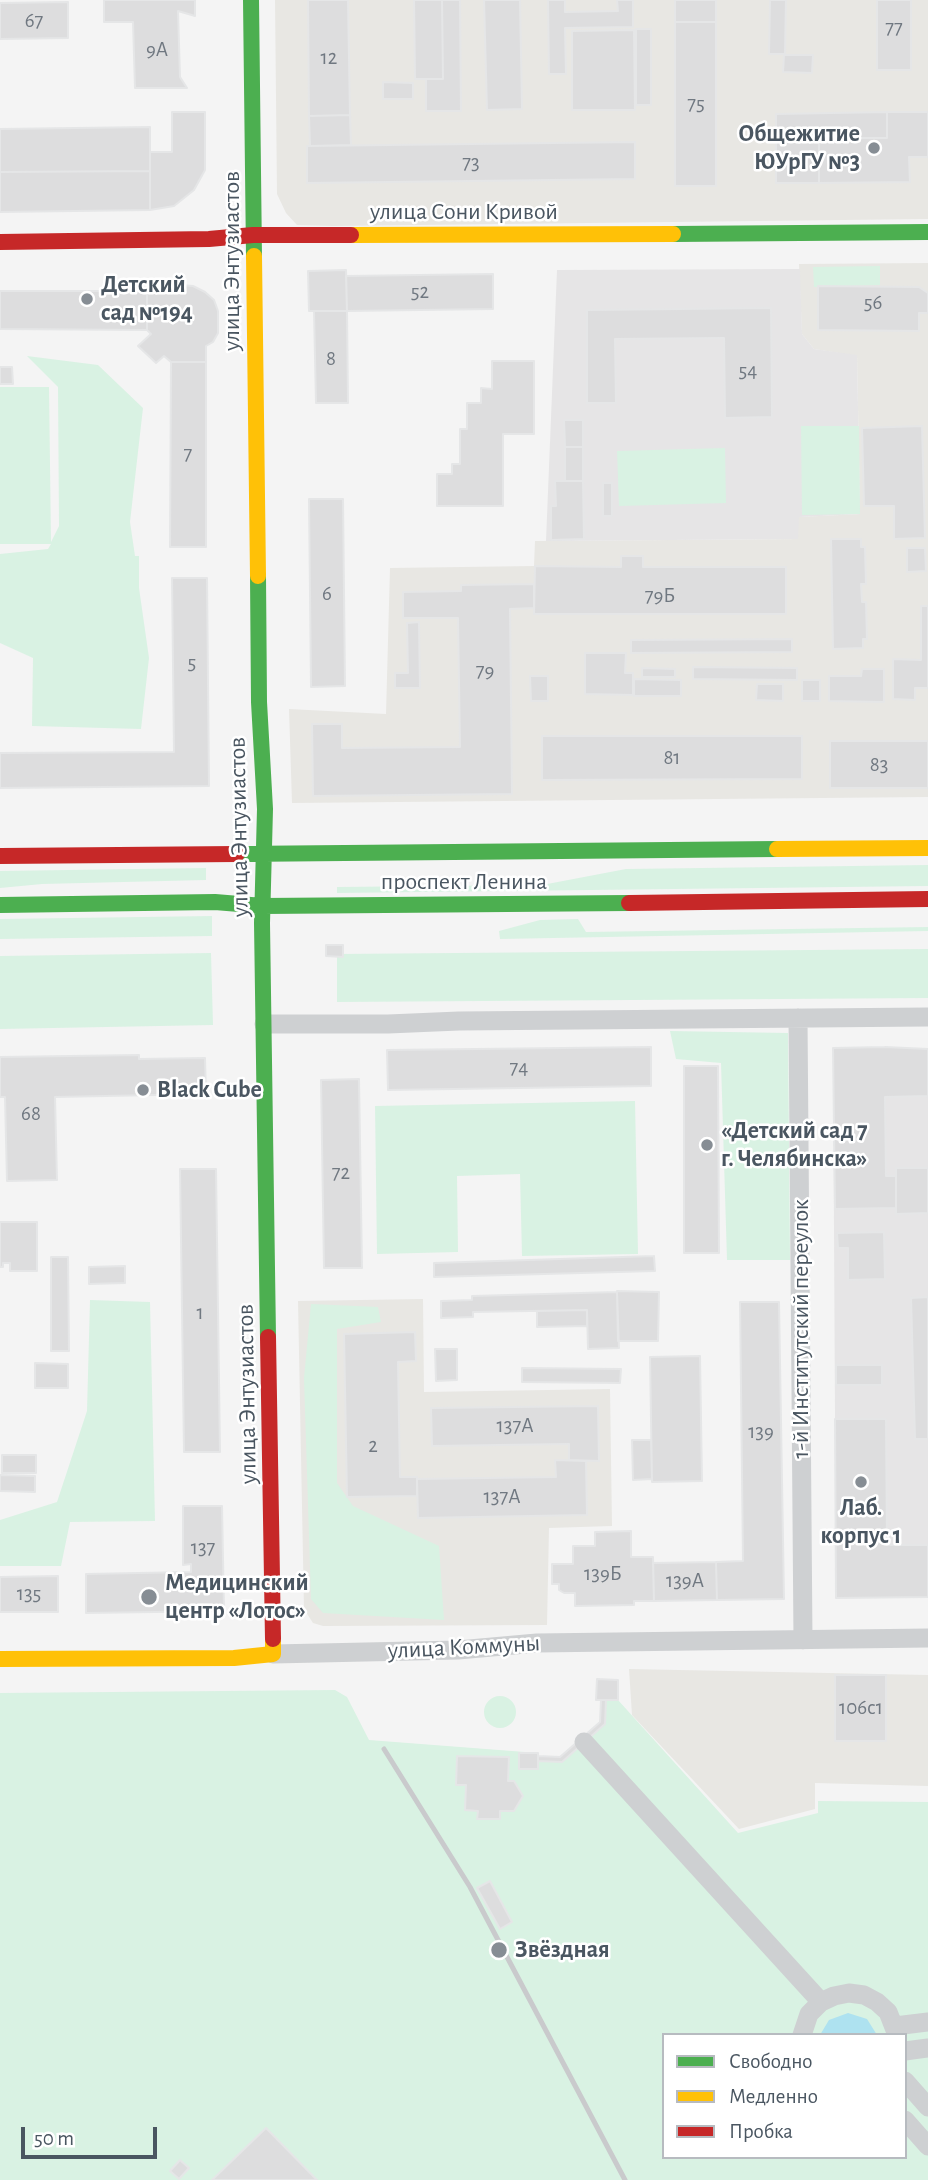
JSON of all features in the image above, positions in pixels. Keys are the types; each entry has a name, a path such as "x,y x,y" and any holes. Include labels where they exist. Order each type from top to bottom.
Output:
{"main road":[{"name":"улица Энтузиастов","path":"251,0 259,702 265,809 262,906 273,1654"},
{"name":"улица Сони Кривой","path":"0,242 209,239 253,235 928,232"},
{"name":"проспект Ленина","path":"0,856 215,852 264,854 928,848"},
{"name":"проспект Ленина","path":"0,905 215,902 262,906 440,906 928,900"},
{"name":"улица Коммуны","path":"0,1659 234,1658 273,1654"}],"street":[{"path":"264,1024 928,1017"},
{"name":"1-й Институтский переулок","path":"799,1018 803,1640"},
{"name":"улица Коммуны","path":"273,1654 458,1650 537,1643 928,1638"},
{"path":"584,1742 821,2003"},
{"path":"803,2033 809,2014 821,2003 841,1994 864,1995 877,2002 888,2012 896,2030 928,2022"},
{"path":"907,2051 928,2048"},
{"path":"907,2083 928,2107"},
{"path":"907,2122 928,2146"}],"shaded area":[{"path":"275,0 928,0 928,219 297,225 286,213 277,194"},
{"path":"928,263 928,797 292,803 289,709 386,714 390,568 534,566 535,541 798,539 798,517 860,514 857,356 814,349 802,334 799,264"},
{"path":"800,269 802,334 814,349 857,355 860,514 799,517 798,539 546,541 557,270"},
{"path":"833,1048 928,1049 928,1597 836,1598"},
{"path":"423,1299 424,1392 610,1389 612,1526 549,1528 547,1625 323,1626 313,1623 304,1609 298,1301"},
{"path":"629,1669 928,1675 928,1786 815,1783 815,1809 739,1829 632,1715"}],"green space":[{"path":"880,266 880,285 814,287 813,267"},
{"path":"27,356 98,365 143,408 130,522 135,556 139,556 139,588 149,658 141,729 32,726 33,658 0,643 0,554 48,549 51,544 0,544 0,387 49,387 51,542 59,526 58,387"},
{"path":"801,426 859,426 860,514 802,515"},
{"path":"725,448 726,503 619,506 617,451"},
{"path":"928,865 928,886 337,893 337,887 542,885 626,869"},
{"path":"206,868 206,880 42,884 0,888 0,871"},
{"path":"212,916 212,936 0,939 0,919"},
{"path":"578,919 586,932 928,927 928,931 500,939 499,931 540,920"},
{"path":"928,949 928,998 337,1002 337,954"},
{"path":"211,953 213,1025 0,1029 0,956"},
{"path":"670,1031 788,1033 790,1260 727,1260 721,1063 676,1059"},
{"path":"635,1101 638,1254 522,1256 520,1174 457,1176 458,1252 377,1254 375,1106"},
{"path":"90,1300 150,1302 155,1521 70,1522 61,1566 0,1566 0,1520 57,1502 87,1411"},
{"path":"311,1304 378,1307 381,1322 337,1329 337,1483 353,1506 439,1546 444,1620 323,1613 311,1599 304,1378"},
{"path":"597,1679 618,1680 618,1700 738,1833 818,1813 818,1801 928,1802 928,2180 0,2180 0,1693 335,1690 347,1697 369,1740 560,1757 600,1722 601,1700 596,1700"},
{"path":"500,1696 511,1701 516,1712 511,1723 500,1728 489,1723 484,1712 489,1701"}],"water":[{"path":"848,2013 867,2019 876,2033 821,2033 829,2020"}],"building":[{"path":"104,0 195,0 195,16 178,11 180,77 187,88 135,88 133,22 104,22"},
{"path":"308,0 348,0 350,115 309,116"},
{"path":"414,0 442,0 443,79 415,79"},
{"path":"442,0 460,0 461,111 426,111 426,79 443,79"},
{"path":"484,0 520,0 522,109 487,110"},
{"path":"548,0 565,0 565,12 618,11 617,0 633,0 633,27 565,28 566,74 549,74"},
{"path":"675,0 716,0 716,22 675,22"},
{"path":"770,0 786,0 785,54 769,54"},
{"path":"877,0 911,0 911,70 877,70"},
{"path":"68,2 68,38 0,39 0,3"},
{"path":"675,22 716,22 716,186 675,186"},
{"path":"636,29 651,29 651,105 636,105"},
{"path":"634,30 635,110 572,110 572,31"},
{"path":"784,55 813,55 812,73 783,72"},
{"path":"383,82 413,83 413,99 383,99"},
{"path":"172,112 205,112 205,170 194,190 174,206 150,210 150,152 172,152"},
{"name":"Общежитие ЮУрГУ №3","path":"887,112 928,112 928,157 909,157 910,182 819,183 819,138 887,138"},
{"path":"887,112 887,138 819,138 819,183 776,183 776,114"},
{"path":"350,115 351,145 310,146 309,116"},
{"path":"150,127 150,171 0,172 0,129"},
{"path":"635,142 635,179 307,183 307,146"},
{"path":"150,171 150,210 0,212 0,172"},
{"path":"346,270 347,311 309,311 308,271"},
{"path":"493,274 493,309 347,311 346,276"},
{"path":"181,285 193,286 214,300 218,311 218,333 213,342 206,346 206,362 171,362 164,356 156,363 138,346 151,334 147,330 147,291 161,291"},
{"path":"818,286 919,287 928,293 928,313 919,313 919,331 818,330"},
{"path":"0,291 147,291 147,330 0,329"},
{"path":"771,308 772,417 725,418 724,338 615,339 616,403 587,403 587,310"},
{"path":"314,311 347,311 348,403 316,403"},
{"path":"492,361 534,361 534,434 503,434 503,506 437,506 437,474 452,474 452,464 460,464 460,429 467,429 467,403 481,403 481,388 492,389"},
{"path":"171,362 206,362 206,547 170,547"},
{"path":"0,367 12,367 13,384 0,384"},
{"path":"564,420 583,420 583,447 565,447"},
{"path":"922,426 925,538 894,539 894,506 864,506 862,428"},
{"path":"565,447 583,447 583,481 565,481"},
{"path":"555,481 583,481 584,539 551,540 551,506 556,506"},
{"path":"603,483 612,483 612,516 603,516"},
{"path":"309,499 343,499 345,686 311,687"},
{"path":"831,539 861,539 861,547 865,547 866,584 861,584 862,602 866,602 867,639 863,639 863,648 833,649"},
{"path":"907,548 925,548 926,571 907,572"},
{"path":"621,556 643,556 643,567 786,567 786,614 534,614 535,566 621,567"},
{"path":"172,578 207,578 209,786 0,788 0,753 174,752"},
{"path":"534,584 534,608 510,609 512,794 313,796 312,724 342,724 342,748 460,747 458,618 403,618 403,592 461,591 461,585"},
{"path":"921,606 928,606 928,688 915,688 915,700 893,699 893,659 921,660"},
{"path":"419,622 420,688 395,688 395,673 408,673 407,623"},
{"path":"792,639 792,652 631,653 631,640"},
{"path":"585,653 626,653 625,673 633,673 633,695 585,694"},
{"path":"693,667 797,668 797,680 693,679"},
{"path":"642,668 675,669 675,677 642,677"},
{"path":"862,669 884,669 884,702 829,701 829,676 861,676"},
{"path":"530,676 548,676 548,701 531,701"},
{"path":"634,679 681,680 681,696 634,696"},
{"path":"802,680 820,680 820,701 802,701"},
{"path":"757,684 783,684 783,701 756,700"},
{"path":"542,736 802,736 802,779 542,780"},
{"path":"830,741 928,741 928,788 830,788"},
{"path":"326,945 343,945 343,957 326,956"},
{"path":"651,1047 651,1086 388,1090 387,1050"},
{"path":"833,1048 928,1049 928,1096 885,1097 886,1176 896,1176 896,1208 835,1209"},
{"path":"139,1055 139,1059 205,1058 206,1094 55,1097 57,1180 7,1181 5,1097 0,1097 0,1057"},
{"path":"684,1066 718,1066 719,1253 684,1253"},
{"path":"359,1079 362,1268 324,1268 321,1080"},
{"path":"896,1168 928,1168 928,1213 896,1214"},
{"path":"180,1169 216,1169 220,1452 184,1452"},
{"path":"0,1222 37,1222 37,1271 10,1271 10,1263 3,1263 3,1267 0,1267"},
{"path":"884,1232 885,1279 848,1280 848,1248 838,1248 837,1233"},
{"path":"654,1256 655,1271 434,1277 434,1263"},
{"path":"51,1257 68,1257 69,1351 51,1351"},
{"path":"125,1266 125,1283 89,1284 89,1267"},
{"path":"617,1291 659,1292 658,1341 618,1341"},
{"path":"617,1292 619,1348 588,1349 587,1310 473,1312 473,1317 441,1318 441,1301 472,1300 472,1296"},
{"path":"928,1297 928,1439 915,1439 911,1298"},
{"path":"740,1302 779,1302 784,1599 717,1600 716,1562 743,1561"},
{"path":"587,1310 587,1326 537,1327 537,1311"},
{"path":"415,1332 416,1361 398,1362 400,1477 417,1477 417,1496 347,1497 344,1334"},
{"path":"435,1349 457,1349 457,1380 436,1381"},
{"path":"700,1356 702,1481 652,1482 650,1357"},
{"path":"35,1363 68,1364 68,1388 35,1388"},
{"path":"836,1365 882,1365 882,1385 836,1385"},
{"path":"522,1368 621,1369 620,1383 522,1382"},
{"path":"598,1406 599,1461 569,1460 569,1444 432,1446 431,1408"},
{"name":"Лаб. корпус 1","path":"835,1419 886,1419 887,1545 928,1545 928,1597 836,1598"},
{"path":"632,1440 651,1440 652,1479 633,1480"},
{"path":"2,1455 36,1455 36,1473 2,1473"},
{"path":"555,1460 586,1461 587,1515 418,1518 417,1479 556,1477"},
{"path":"0,1475 35,1476 35,1492 0,1491"},
{"path":"183,1506 222,1506 224,1611 86,1613 86,1574 191,1572 191,1564 183,1565"},
{"path":"631,1531 631,1557 653,1557 654,1601 634,1601 634,1605 575,1606 575,1593 564,1593 559,1590 559,1584 552,1584 552,1564 573,1564 573,1546 595,1546 595,1532"},
{"path":"716,1562 717,1600 654,1601 653,1563"},
{"path":"58,1576 58,1612 0,1612 0,1577"},
{"path":"835,1675 886,1675 886,1741 835,1741"},
{"path":"597,1679 618,1680 618,1700 596,1700"},
{"path":"601,1700 606,1700 605,1724 562,1762 538,1761 538,1756 560,1757 600,1722"},
{"path":"519,1753 538,1753 538,1769 519,1769"},
{"path":"457,1756 509,1757 508,1781 514,1781 523,1796 514,1811 500,1811 500,1819 477,1819 478,1811 465,1810 466,1785 456,1785"},
{"name":"Звёздная","path":"490,1881 512,1922 500,1929 477,1888"},
{"path":"266,2128 317,2180 212,2180"},
{"path":"180,2160 189,2168 179,2179 170,2171"}],"railway":[{"path":"384,1749 470,1887 625,2180"}],"traffic: fast":[{"path":"251,0 254,256"},
{"path":"673,234 928,232"},
{"path":"258,576 259,702 265,809 262,923 268,1337"},
{"path":"237,854 777,849"},
{"path":"0,905 215,902 263,906 629,903"}],"traffic: slow":[{"path":"351,235 673,234"},
{"path":"254,256 258,576"},
{"path":"777,849 928,848"},
{"path":"0,1659 234,1658 273,1654 273,1639"}],"traffic: jam":[{"path":"0,242 351,235"},
{"path":"0,856 237,854"},
{"path":"629,903 928,899"},
{"path":"268,1337 273,1639"}],"place":[{"name":"Общежитие ЮУрГУ №3","path":"874,148"},
{"name":"Детский сад №194","path":"87,299"},
{"name":"Black Cube","path":"143,1090"},
{"name":"«Детский сад 7 г. Челябинска»","path":"707,1145"},
{"name":"Лаб. корпус 1","path":"861,1482"},
{"name":"Медицинский центр «Лотос»","path":"149,1597"},
{"name":"Звёздная","path":"499,1950"}]}
